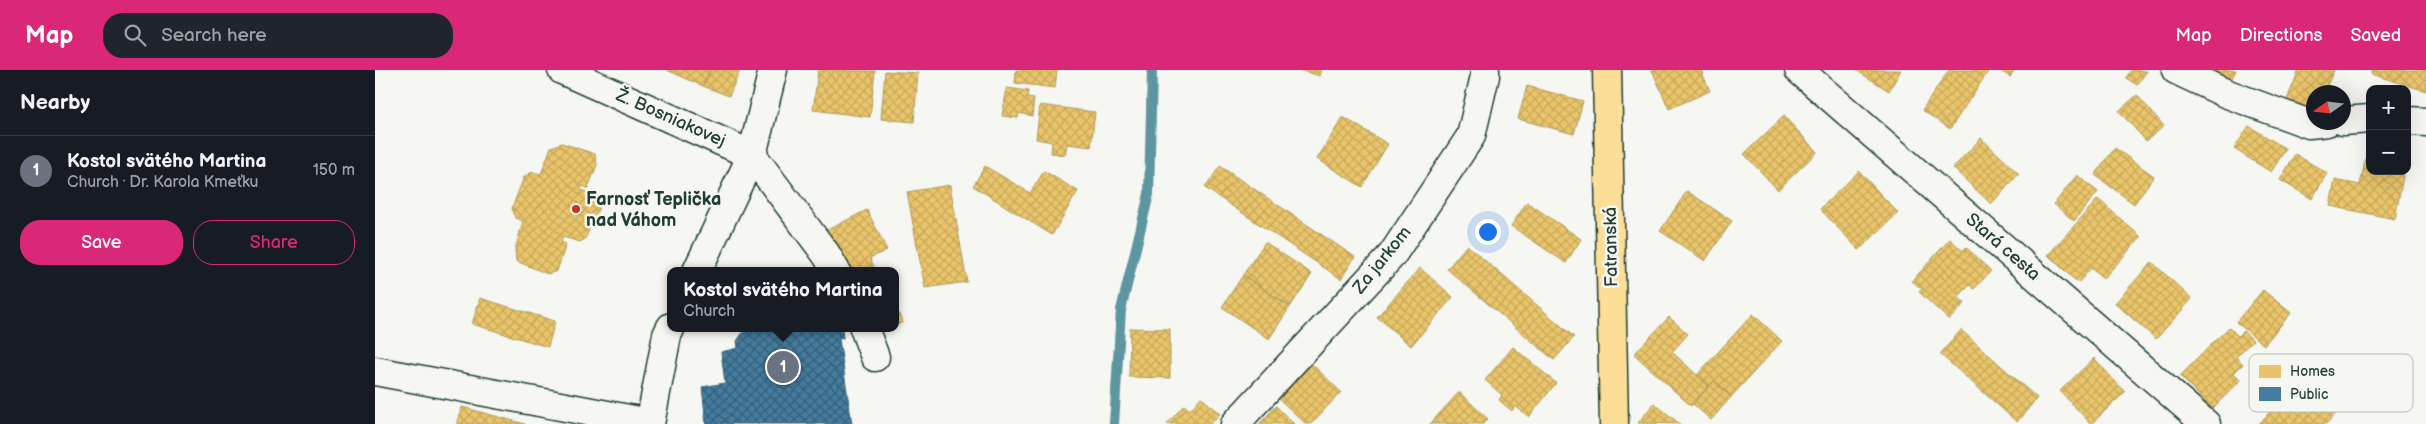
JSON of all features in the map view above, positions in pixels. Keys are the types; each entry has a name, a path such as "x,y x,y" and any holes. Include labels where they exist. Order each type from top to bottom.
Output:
{"main road":[{"name":"Fatranská","path":"1607,70 1614,424"}],"street":[{"name":"Ž. Bosniakovej","path":"562,70 752,155"},
{"path":"699,267 752,155 773,70"},
{"name":"Za jarkom","path":"1235,424 1392,255 1471,136 1485,70"},
{"name":"Stará cesta","path":"1799,70 2206,424"},
{"path":"2176,70 2225,92 2306,123"},
{"path":"2351,120 2366,119"},
{"path":"2411,121 2426,122"},
{"path":"752,155 834,267"},
{"path":"375,371 650,424 668,332"},
{"path":"865,332 875,358"}],"building: Homes":[{"path":"667,70 710,70 703,86"},
{"path":"710,70 740,70 729,96 703,86"},
{"path":"818,70 875,71 870,117 813,110"},
{"path":"1016,70 1057,70 1055,88 1015,83"},
{"path":"1299,70 1321,70 1320,76"},
{"path":"1652,70 1701,70 1710,91 1669,109"},
{"path":"1856,70 1901,70 1889,91"},
{"path":"1949,70 1989,70 1950,129 1922,110"},
{"path":"1999,70 2015,70 2010,77"},
{"path":"2131,70 2147,71 2137,85 2126,78"},
{"path":"2203,70 2236,70 2230,82"},
{"path":"2299,70 2334,70 2327,85 2306,85 2306,110 2286,102"},
{"path":"2372,70 2426,70 2426,91 2411,85 2371,74"},
{"path":"885,71 918,73 914,122 881,119"},
{"path":"1527,86 1583,101 1574,134 1518,119"},
{"path":"1007,88 1028,91 1027,98 1034,99 1032,116 1019,113 1018,118 1002,116"},
{"path":"2137,95 2164,126 2146,141 2119,111"},
{"path":"1040,105 1095,112 1091,147 1067,144 1065,155 1051,153 1052,142 1036,139"},
{"path":"1784,116 1817,152 1778,190 1744,154"},
{"path":"1343,117 1388,144 1362,187 1317,159"},
{"path":"2249,126 2286,149 2271,172 2234,149"},
{"path":"1981,138 2019,174 1991,204 1953,168"},
{"path":"562,143 595,154 597,165 588,188 582,186 581,190 596,196 600,205 585,239 580,242 563,237 561,242 566,244 557,271 548,274 516,261 515,250 523,221 515,218 512,208 524,177 532,172 541,174 551,147"},
{"path":"2115,148 2154,176 2134,204 2095,175"},
{"path":"2295,154 2327,173 2312,199 2280,180"},
{"path":"2366,157 2366,175 2403,175 2395,219 2330,206 2335,180 2360,185"},
{"path":"985,166 1030,193 1044,171 1078,191 1052,235 973,186"},
{"path":"1220,166 1355,257 1341,279 1205,188"},
{"path":"1859,171 1898,213 1859,250 1820,209"},
{"path":"2077,175 2098,192 2074,221 2054,204"},
{"path":"950,185 967,282 925,288 907,192"},
{"path":"1687,191 1732,221 1705,261 1660,231"},
{"path":"2098,199 2141,237 2103,279 2091,268 2078,283 2048,255"},
{"path":"1527,202 1581,239 1566,263 1511,226"},
{"path":"867,210 887,250 870,258 874,267 846,267 827,230"},
{"path":"1950,239 1963,251 1966,247 1991,271 1974,289 1970,285 1958,297 1965,303 1949,320 1919,292 1922,289 1912,281"},
{"path":"1265,242 1312,274 1290,307 1243,275"},
{"path":"1467,245 1574,337 1554,360 1447,269"},
{"path":"2152,262 2192,299 2156,339 2115,303"},
{"path":"1420,268 1453,297 1411,346 1377,317"},
{"path":"1243,275 1290,307 1269,339 1222,307"},
{"path":"2263,290 2291,313 2264,345 2236,322"},
{"path":"480,298 555,321 548,347 472,324"},
{"path":"1753,314 1782,341 1731,397 1714,381 1709,386 1697,375"},
{"path":"899,315 903,322 899,324"},
{"path":"1669,317 1688,334 1672,352 1709,386 1691,406 1634,354"},
{"path":"2229,327 2238,336 2243,331 2253,340 2236,357 2243,364 2234,373 2241,380 2212,409 2180,376"},
{"path":"1130,328 1170,329 1170,378 1129,377"},
{"path":"1961,330 2037,398 2017,422 1940,354"},
{"path":"1513,347 1556,383 1529,417 1515,406 1512,411 1499,400 1502,395 1485,380"},
{"path":"2094,358 2125,392 2091,424 2060,391"},
{"path":"1312,364 1341,392 1311,424 1306,424 1279,399"},
{"path":"1714,381 1731,397 1711,420 1693,404"},
{"path":"1459,392 1488,419 1483,424 1430,424"},
{"path":"1201,397 1220,414 1210,424 1167,424 1184,405 1190,410"},
{"path":"1654,403 1680,424 1638,423"},
{"path":"1276,406 1294,424 1259,424"},
{"path":"462,407 525,424 457,424"},
{"path":"2270,412 2337,412 2326,424 2259,424"}],"building: Public":[{"path":"743,332 842,332 843,338 839,339 852,424 706,424 702,387 725,383 721,352 738,348 737,341"}],"waterway":[{"path":"1114,424 1121,310 1149,194 1152,70"}],"place":[{"name":"Farnosť Teplička nad Váhom","path":"576,209"},
{"name":"Kostol svätého Martina","path":"783,367"}]}
